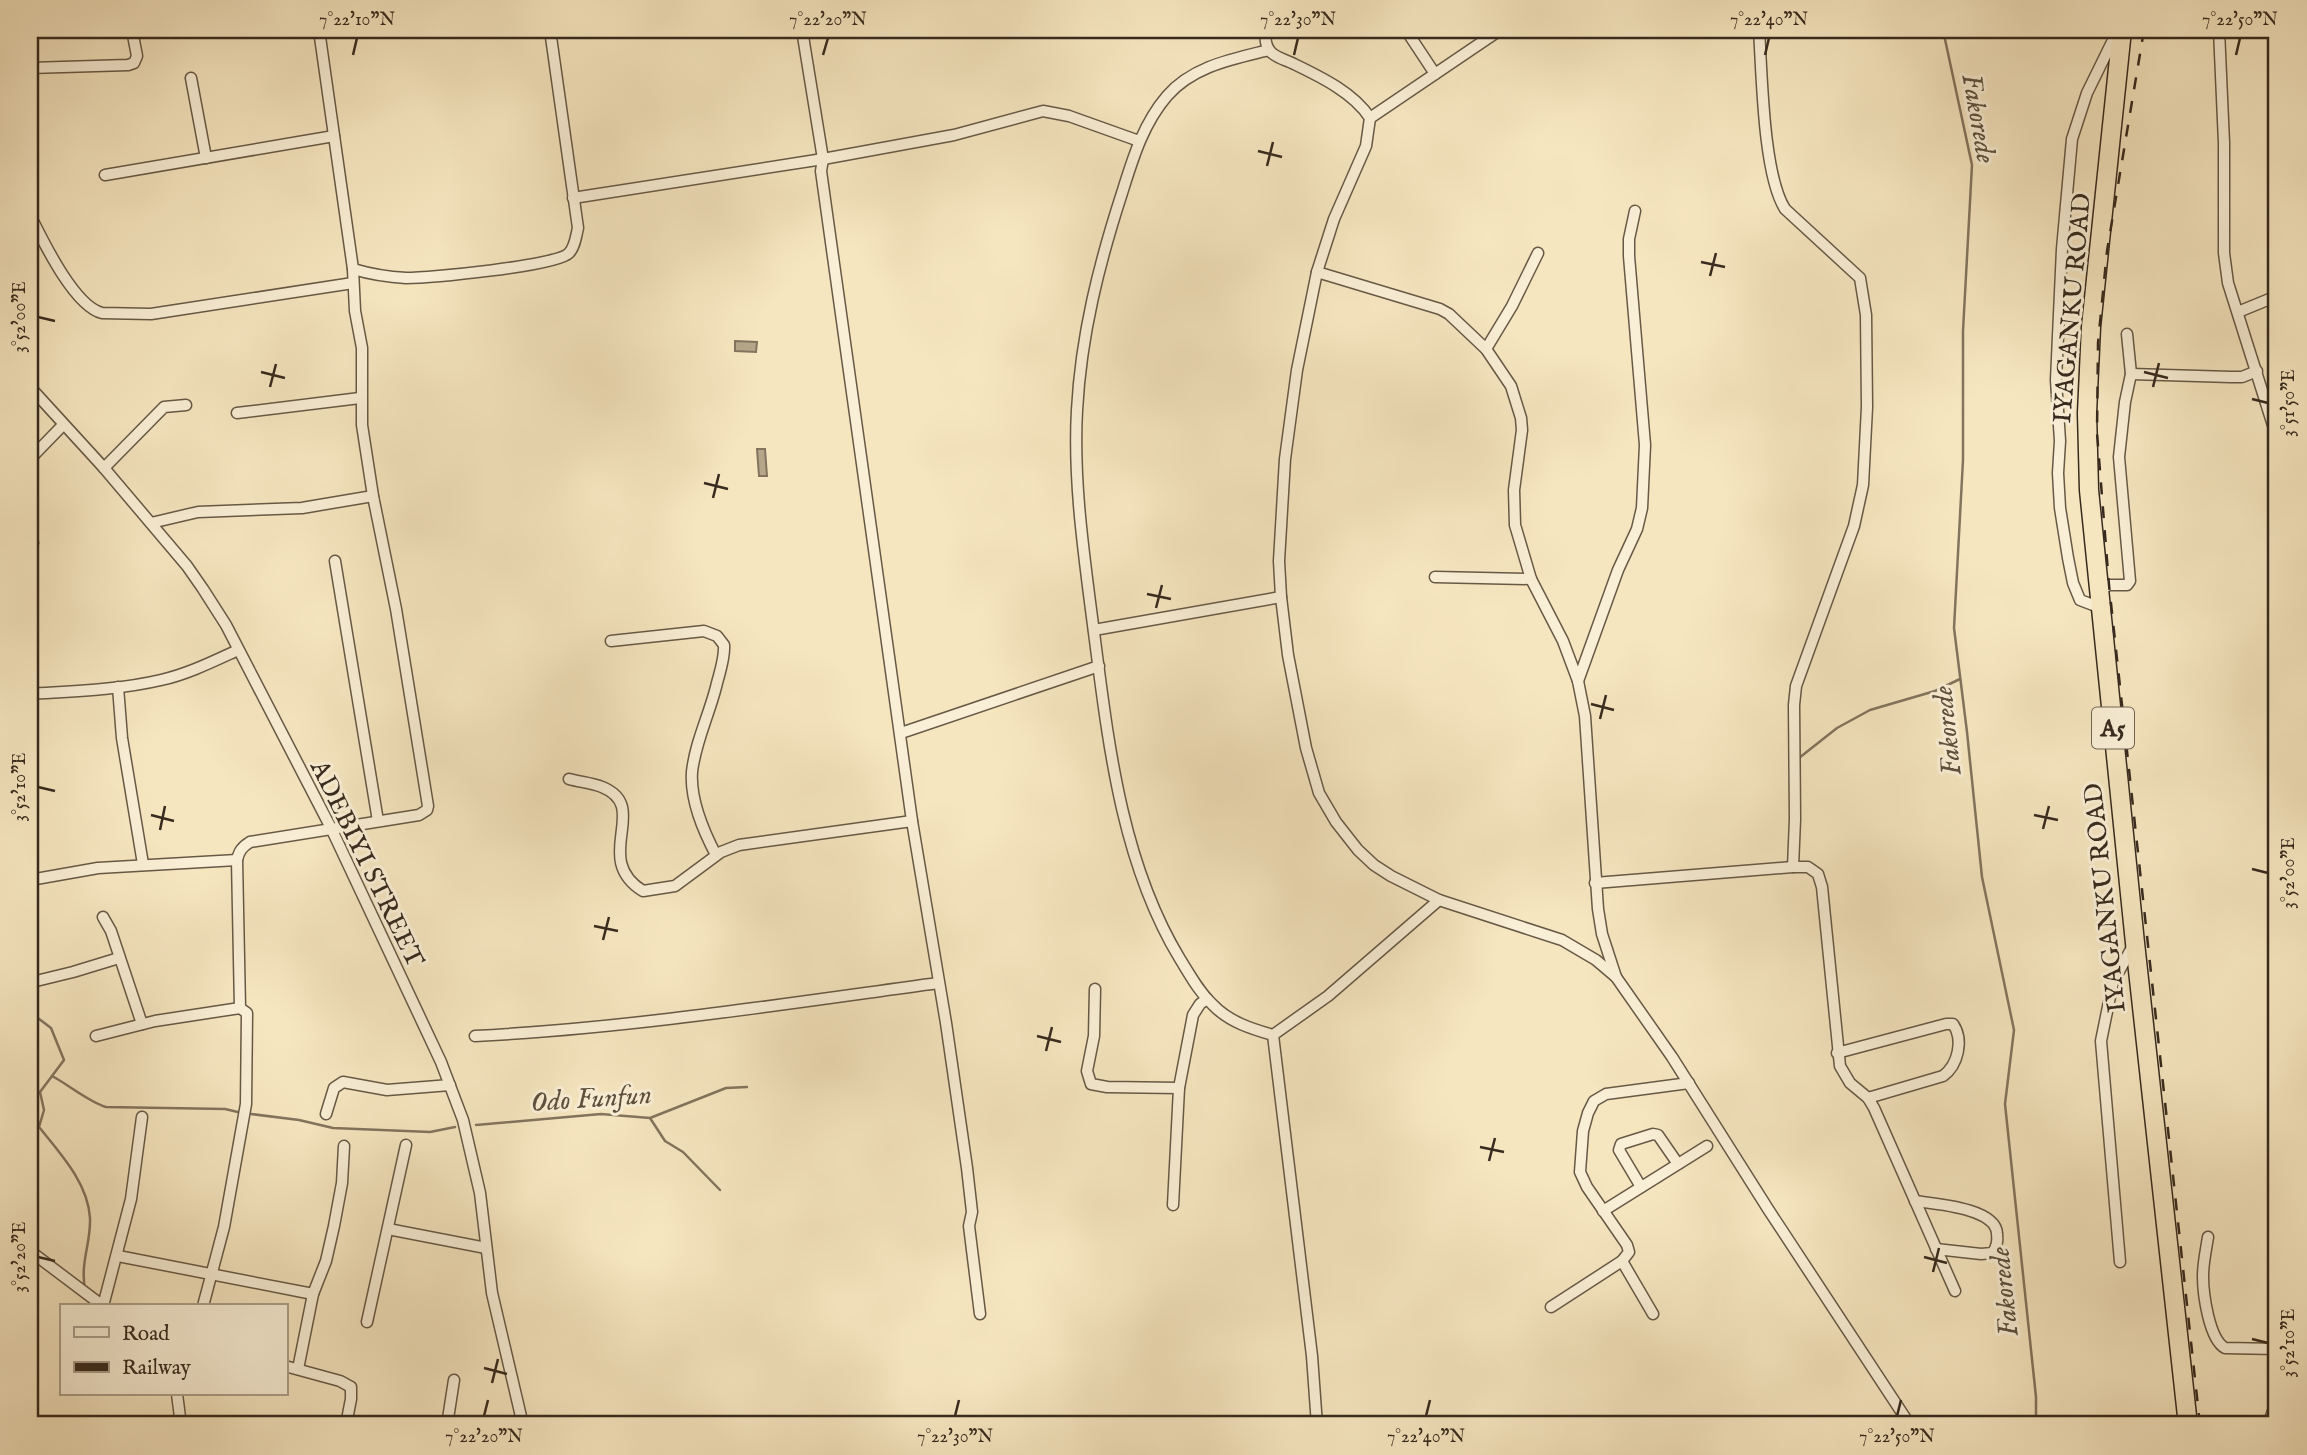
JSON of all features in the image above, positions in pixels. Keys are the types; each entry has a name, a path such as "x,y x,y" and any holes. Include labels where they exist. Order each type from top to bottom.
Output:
{"highway":[{"name":"IYAGANKU ROAD","path":"2122,34 2091,327 2087,388 2089,490 2188,1425"}],"street":[{"path":"30,68 134,63 137,53 132,30"},
{"path":"240,1008 237,860 243,846 250,842 419,815 427,810 429,802 362,425 362,348 319,30"},
{"path":"353,269 390,277 422,278 559,260 569,254 578,228 550,30"},
{"path":"803,30 823,159 821,171 880,599 970,1196 972,1212 969,1226 980,1314"},
{"path":"1266,30 1269,50 1341,90 1360,105 1370,118 1366,146 1334,219 1317,272 1297,370 1286,444 1279,561 1281,597 1288,655 1312,773 1319,793 1336,822 1374,865 1439,900 1562,940 1595,960 1616,978 1689,1083 1910,1425"},
{"path":"1406,30 1435,74"},
{"path":"1370,118 1500,30"},
{"path":"1759,30 1770,155 1780,201 1785,209 1860,278 1866,315 1867,407 1863,485 1854,526 1796,686 1793,726 1796,819 1793,867"},
{"path":"2219,30 2224,143 2224,253 2228,283 2277,438"},
{"path":"2122,34 2113,40 2106,51 2087,93 2073,139 2062,249 2056,380 2060,508 2073,583 2080,600 2100,599 2109,585 2127,585 2130,581 2119,457 2131,374 2127,334"},
{"path":"1269,50 1213,65 1182,82 1168,94 1139,141 1103,252 1081,363 1077,413 1078,477 1098,666 1124,815 1138,870 1167,938 1207,999 1224,1016 1273,1035"},
{"path":"191,79 206,158"},
{"path":"573,198 823,159 964,133 1043,111 1069,116 1139,141"},
{"path":"105,175 334,136"},
{"path":"1578,681 1618,570 1637,529 1642,508 1645,445 1629,256 1629,239 1635,211"},
{"path":"30,215 50,253 75,290 95,311 102,313 151,314 353,283"},
{"path":"1486,349 1512,306 1538,253"},
{"path":"1317,272 1449,314 1486,349 1511,386 1522,430 1513,506 1515,525 1531,579 1563,641 1578,681 1585,716 1595,883 1602,934 1616,978"},
{"path":"2238,312 2277,296"},
{"path":"2131,374 2242,377 2257,371"},
{"name":"ADEBIYI STREET","path":"30,387 104,468 203,589 331,828 450,1085 463,1120 477,1179 492,1293 523,1425"},
{"path":"237,413 360,398"},
{"path":"104,468 164,407 186,405"},
{"path":"30,459 63,425"},
{"path":"151,523 198,512 302,508 373,496"},
{"path":"335,561 378,821"},
{"path":"1435,577 1531,579"},
{"path":"1094,630 1281,597"},
{"path":"611,641 704,631 717,636 724,645 714,695 692,771 699,816 716,855"},
{"path":"30,694 118,687 163,680 238,650"},
{"path":"901,733 1098,666"},
{"path":"118,687 122,738 143,864"},
{"path":"569,779 601,786 619,799 624,814 619,843 620,863 628,879 643,891 675,886 716,855 739,845 912,821"},
{"path":"30,880 98,868 237,860"},
{"path":"1595,883 1793,867 1814,869 1822,887 1840,1066 1850,1083 1868,1098 1955,1290"},
{"path":"1273,1035 1328,996 1439,900"},
{"path":"103,916 111,931 142,1024"},
{"path":"2120,1262 2101,1041 2113,982 2135,943"},
{"path":"32,982 119,958"},
{"path":"475,1037 569,1031 659,1021 938,983"},
{"path":"1095,989 1094,1036 1087,1071 1091,1084 1107,1087 1179,1088"},
{"path":"1173,1205 1179,1088 1194,1014 1207,999"},
{"path":"96,1036 142,1024 240,1008 247,1013 246,1104 224,1227 204,1304"},
{"path":"1837,1053 1946,1024 1952,1024 1956,1029 1959,1035 1951,1070 1942,1076 1868,1098"},
{"path":"1273,1035 1312,1356 1317,1425"},
{"path":"326,1114 334,1088 343,1082 387,1090 450,1085"},
{"path":"1551,1307 1628,1256 1629,1248 1580,1172 1583,1131 1594,1101 1606,1094 1689,1083"},
{"path":"104,1304 118,1256 136,1175 142,1117"},
{"path":"1641,1187 1619,1150 1621,1144 1653,1134 1658,1135 1678,1164"},
{"path":"367,1322 407,1145"},
{"path":"298,1369 313,1294 326,1261 334,1226 342,1183 344,1146"},
{"path":"1603,1211 1707,1146"},
{"path":"1915,1201 1987,1217 1994,1222 1997,1229 1996,1247 1992,1253 1936,1249"},
{"path":"388,1229 486,1248"},
{"path":"2208,1237 2203,1276 2213,1335 2225,1348 2277,1349"},
{"path":"30,1251 100,1304"},
{"path":"118,1256 313,1294"},
{"path":"1622,1261 1653,1314"},
{"path":"287,1366 340,1381 351,1387 346,1425"},
{"path":"447,1425 454,1380"},
{"path":"177,1396 181,1425"},
{"path":"2268,1425 2277,1400"},
{"path":"2252,1425 2262,1425"}],"shaded area":[{"path":"735,341 757,342 756,352 735,351"},
{"path":"757,449 765,449 767,476 759,476"}],"waterway":[{"name":"Fakorede","path":"1943,30 1972,165 1963,331 1963,460 1954,628 1982,877 2014,1030 2005,1104 2036,1397 2036,1425"},
{"path":"1799,758 1837,728 1870,710 1935,691 1960,679"},
{"path":"30,1012 51,1028 64,1060 40,1092 44,1110 39,1127 72,1169 88,1205 90,1227 84,1270 85,1290"},
{"name":"Odo Funfun","path":"52,1076 106,1107 225,1109 242,1113"},
{"name":"Odo Funfun","path":"476,1125 601,1114 650,1118 726,1088 747,1087"},
{"name":"Odo Funfun","path":"251,1114 299,1120 333,1128 430,1132 455,1127"},
{"path":"650,1118 665,1141 683,1152 720,1190"}],"railway":[{"path":"2144,30 2107,251 2098,343 2097,433 2109,585 2200,1425"}]}
